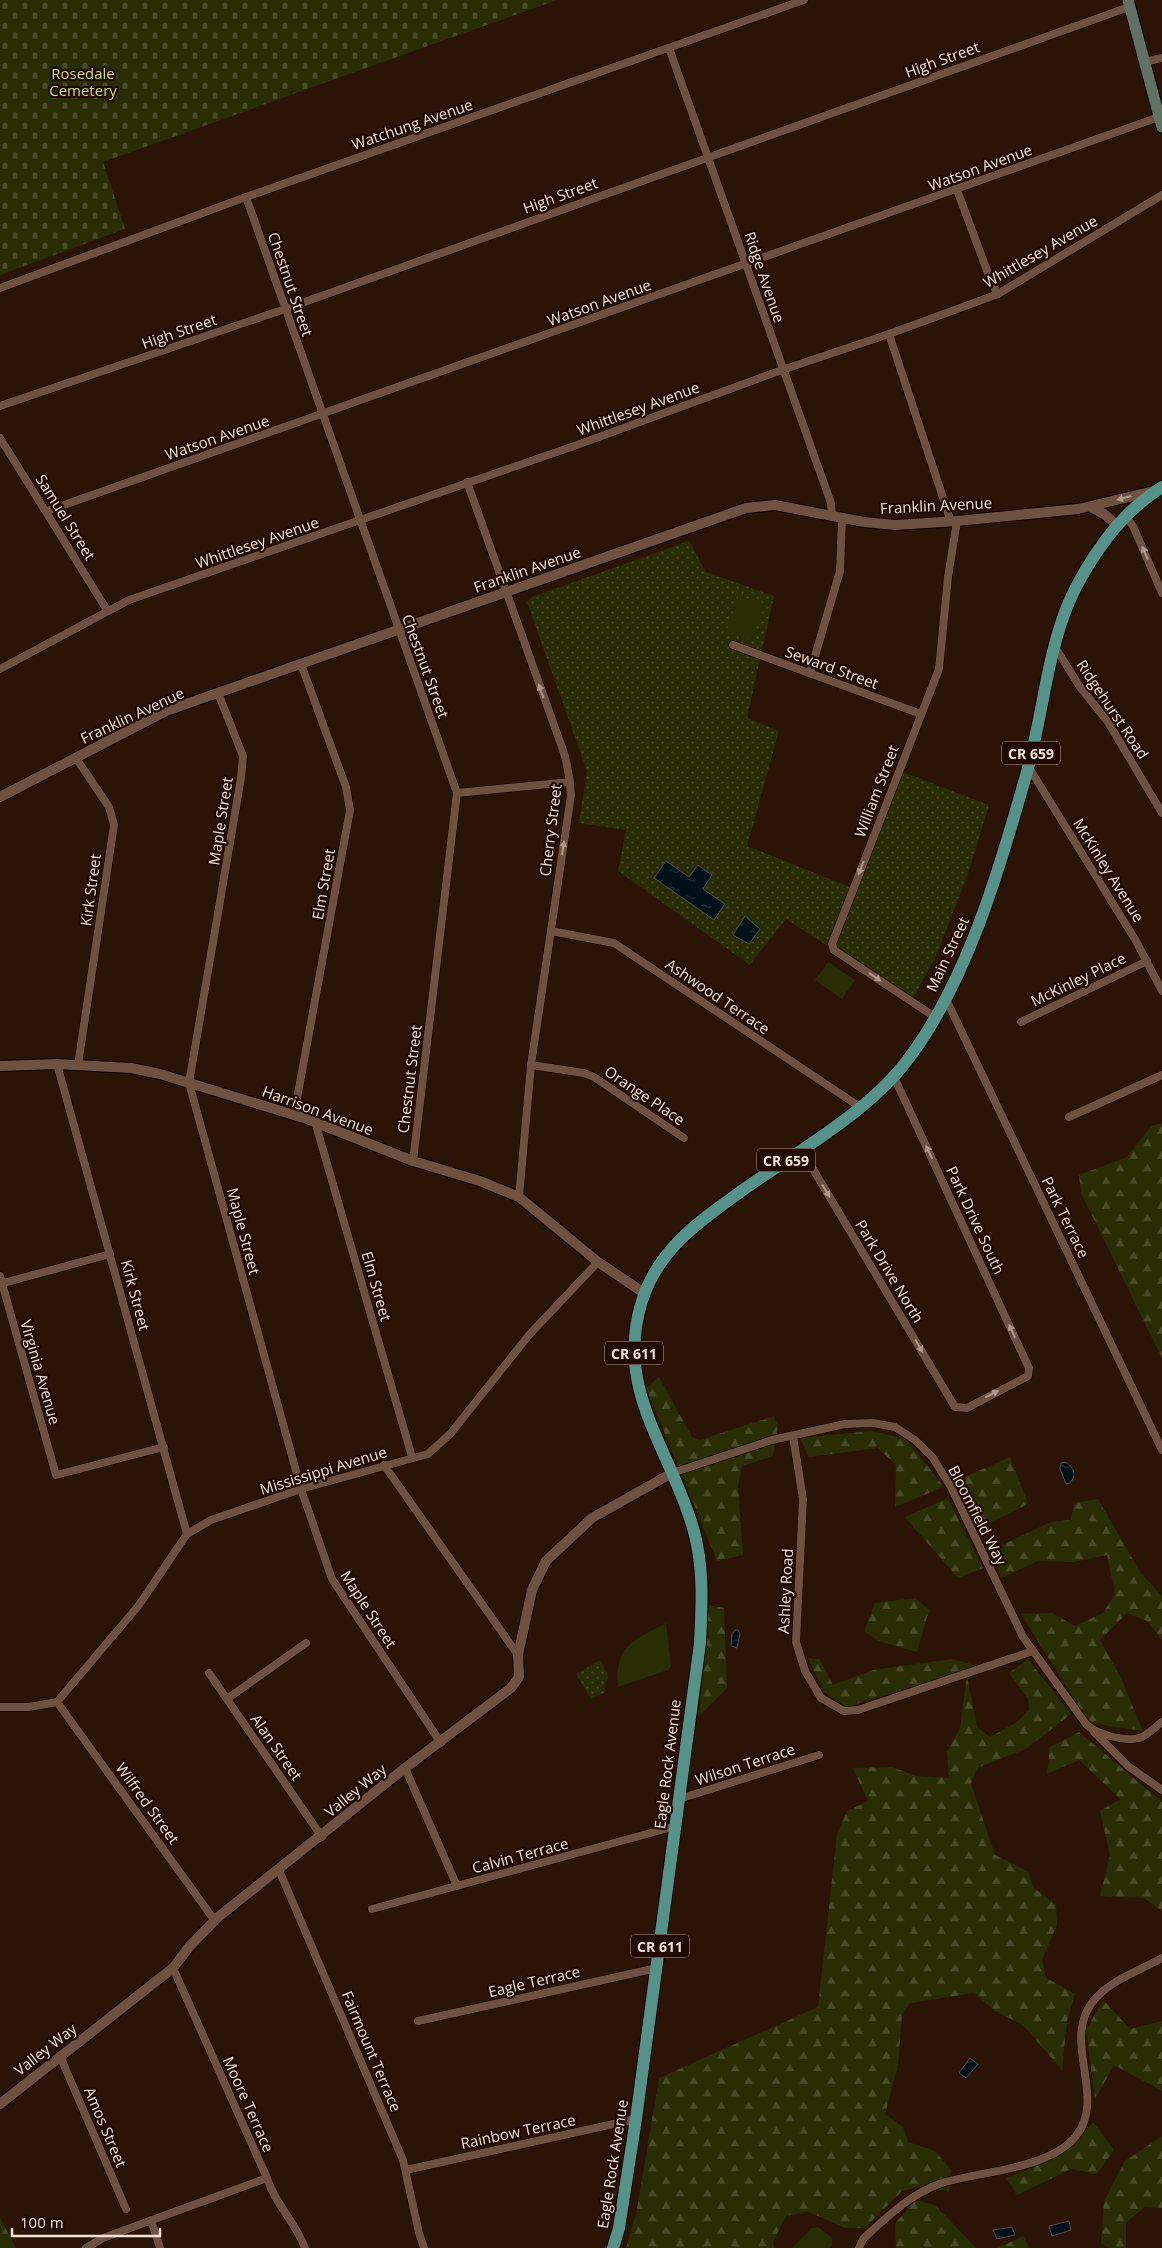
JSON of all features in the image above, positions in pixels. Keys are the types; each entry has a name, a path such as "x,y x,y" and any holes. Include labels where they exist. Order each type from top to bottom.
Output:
{"main road":[{"path":"1128,3 1161,122"},
{"name":"Main Street","path":"644,1293 659,1263 685,1233 860,1107 894,1077 935,1017 963,962 986,905 1028,766 1067,606 1079,580 1095,554 1121,520 1160,489"},
{"name":"Eagle Rock Avenue","path":"613,2248 619,2228 636,2119 676,1826 700,1643 702,1586 698,1547 693,1526 644,1409 637,1386 633,1346 636,1322 644,1293"}],"street":[{"name":"Watchung Avenue","path":"0,288 246,197 804,0"},
{"name":"High Street","path":"0,406 285,309 1128,3"},
{"name":"Ridge Avenue","path":"669,48 782,370 837,517 840,571 810,673"},
{"path":"1145,62 1162,58"},
{"name":"Watson Avenue","path":"46,511 957,190 1161,122"},
{"path":"957,190 992,284 998,294"},
{"name":"Whittlesey Avenue","path":"0,668 129,600 577,445 998,294 1162,195"},
{"name":"Chestnut Street","path":"246,197 457,793 413,1162"},
{"name":"William Street","path":"889,334 954,521 939,669 832,944 834,950 935,1017"},
{"name":"Samuel Street","path":"0,438 108,610"},
{"name":"Cherry Street","path":"467,482 563,750 571,795 531,1065 519,1197"},
{"name":"Franklin Avenue","path":"0,797 166,711 746,508 774,505 864,522 895,525 1091,507 1160,489"},
{"path":"1091,507 1133,526 1162,592"},
{"name":"Seward Street","path":"734,645 921,714"},
{"name":"Ridgehurst Road","path":"1056,647 1080,687 1108,722 1162,813"},
{"name":"Elm Street","path":"294,1115 350,810 346,787 301,664"},
{"name":"Maple Street","path":"218,693 243,756 189,1083 301,1489 332,1579 441,1742"},
{"name":"Kirk Street","path":"76,758 109,807 114,824 78,1065"},
{"name":"McKinley Avenue","path":"1028,766 1136,940 1162,991"},
{"path":"457,793 570,782"},
{"name":"Ashwood Terrace","path":"551,931 614,943 860,1107"},
{"name":"McKinley Place","path":"1021,1022 1147,961"},
{"name":"Park Terrace","path":"946,997 1162,1450"},
{"name":"Harrison Avenue","path":"0,1066 57,1064 131,1068 189,1083 316,1122 413,1162 480,1181 519,1197 598,1262"},
{"name":"Kirk Street","path":"57,1064 187,1534"},
{"name":"Orange Place","path":"531,1065 584,1073 594,1077 684,1138"},
{"path":"1069,1118 1162,1075"},
{"name":"Park Drive South","path":"894,1077 1029,1368 1028,1376 967,1408 955,1407"},
{"name":"Elm Street","path":"316,1122 412,1457"},
{"name":"Park Drive North","path":"801,1149 955,1407"},
{"path":"1,1281 110,1254"},
{"path":"598,1262 644,1293"},
{"name":"Mississippi Avenue","path":"57,1702 139,1605 187,1534 211,1520 301,1489 428,1454 440,1444 529,1335 598,1262"},
{"name":"Virginia Avenue","path":"1,1281 56,1475 164,1448"},
{"name":"Bloomfield Way","path":"672,1472 772,1440 845,1424 873,1424 895,1427 915,1440 933,1458 951,1487 1023,1637 1070,1705 1092,1731 1128,1766 1162,1790"},
{"name":"Ashley Road","path":"793,1436 803,1499 796,1642 805,1671 822,1698 844,1712 858,1710 1033,1651"},
{"path":"384,1465 518,1655"},
{"name":"Valley Way","path":"0,2104 173,1968 189,1947 215,1921 405,1768 511,1688 519,1677 518,1655 532,1590 546,1562 592,1518 672,1472"},
{"path":"227,1699 306,1643"},
{"name":"Alan Street","path":"209,1673 322,1836"},
{"path":"0,1707 29,1707 57,1702"},
{"name":"Wilfred Street","path":"57,1702 215,1921"},
{"path":"1092,1731 1110,1736 1139,1738 1162,1722"},
{"name":"Wilson Terrace","path":"679,1799 819,1755"},
{"path":"405,1768 457,1886"},
{"name":"Calvin Terrace","path":"372,1909 676,1826"},
{"name":"Fairmount Terrace","path":"279,1870 406,2170 424,2248"},
{"path":"859,2248 863,2239 912,2197 939,2184 1012,2168 1054,2154 1076,2137 1085,2121 1087,2100 1080,2030 1084,2016 1095,2000 1115,1982 1162,1958"},
{"name":"Moore Terrace","path":"173,1968 267,2178 271,2191 298,2232 305,2248"},
{"name":"Eagle Terrace","path":"418,2021 656,1968"},
{"name":"Amos Street","path":"60,2056 126,2209"},
{"name":"Rainbow Terrace","path":"406,2170 636,2119"},
{"path":"86,2248 103,2238 267,2178"},
{"path":"151,2220 160,2248"}],"green space":[{"name":"Rosedale Cemetery","path":"0,0 557,0 103,162 125,229 0,275"},
{"path":"689,541 706,572 774,596 747,718 779,731 747,846 852,888 898,770 989,805 968,874 936,956 912,1000 786,919 750,965 618,871 626,830 579,823 587,771 527,602 532,597"},
{"path":"739,595 765,605 752,640 726,631"},
{"path":"828,962 855,980 842,999 815,980"},
{"path":"1162,1123 1162,1358 1081,1193 1079,1175 1127,1157 1151,1126"},
{"path":"659,1377 692,1437 700,1440 774,1416 778,1426 773,1456 742,1466 738,1486 743,1555 717,1561 646,1388"},
{"path":"871,1431 906,1439 944,1487 895,1507 896,1465 878,1448 809,1457 800,1438"},
{"path":"1010,1457 1028,1504 976,1530 953,1482"},
{"path":"948,1498 983,1568 958,1578 905,1517"},
{"path":"1098,1499 1140,1572 1162,1596 1162,1640 1147,1621 1127,1613 1100,1640 1121,1678 1143,1731 1089,1723 1021,1614 1052,1613 1075,1626 1103,1613 1115,1594 1107,1555 1073,1562 1038,1561 1001,1578 991,1550 1051,1522 1071,1520 1074,1503"},
{"path":"915,1598 929,1610 917,1652 878,1641 864,1631 875,1603"},
{"path":"708,1605 724,1608 727,1688 699,1716"},
{"path":"666,1623 671,1666 668,1670 618,1687 619,1662 628,1646 635,1640"},
{"path":"808,1658 819,1659 833,1685 873,1670 952,1659 978,1666 847,1707 824,1692"},
{"path":"1028,1659 1071,1714 1026,1749 977,1768 971,1784 995,1855 1029,1872 1033,1887 1056,1905 1057,1925 1042,1960 1046,1978 1075,1994 1067,2021 1062,2070 1023,2025 995,2011 974,1993 910,2003 902,2015 898,2065 885,2114 903,2127 908,2142 935,2151 951,2170 949,2192 923,2186 902,2191 865,2228 845,2228 809,2212 786,2216 773,2242 774,2248 626,2248 636,2214 659,2078 818,2007 837,1834 847,1811 868,1801 853,1768 892,1767 916,1776 949,1778 947,1752 960,1728 967,1676 977,1727 990,1737 1017,1722 1029,1710 1028,1699 1009,1673"},
{"path":"600,1660 608,1675 604,1693 591,1699 576,1674"},
{"path":"1079,1732 1162,1802 1162,1911 1144,1898 1100,1896 1110,1855 1100,1811 1120,1799 1079,1760 1047,1774 1050,1747"},
{"path":"1103,2000 1130,2029 1162,2021 1162,2091 1114,2065 1095,2099 1086,2030"},
{"path":"1093,2122 1114,2150 1097,2174 1071,2169 1017,2195 1006,2178 1054,2158 1074,2143"},
{"path":"1162,2136 1162,2208 1144,2207 1126,2223 1126,2248 1109,2248 1101,2243 1104,2201 1125,2161"},
{"path":"915,2200 935,2205 976,2248 896,2248 895,2224"},
{"path":"0,2218 16,2248 0,2248"},
{"path":"818,2227 832,2238 832,2245 829,2248 792,2248 812,2228"},
{"path":"1023,2236 1030,2248 998,2248"}],"water":[{"path":"666,861 689,877 698,865 712,875 703,889 725,904 714,920 654,878"},
{"path":"745,916 760,929 749,944 733,935"},
{"path":"1065,1462 1074,1471 1072,1480 1066,1484 1060,1469 1061,1463"},
{"path":"735,1630 738,1630 740,1634 737,1648 731,1646 732,1634"},
{"path":"970,2058 978,2064 966,2078 959,2073"},
{"path":"1069,2221 1071,2230 1052,2236 1049,2226"},
{"path":"1012,2227 1015,2235 997,2239 993,2230"}]}
